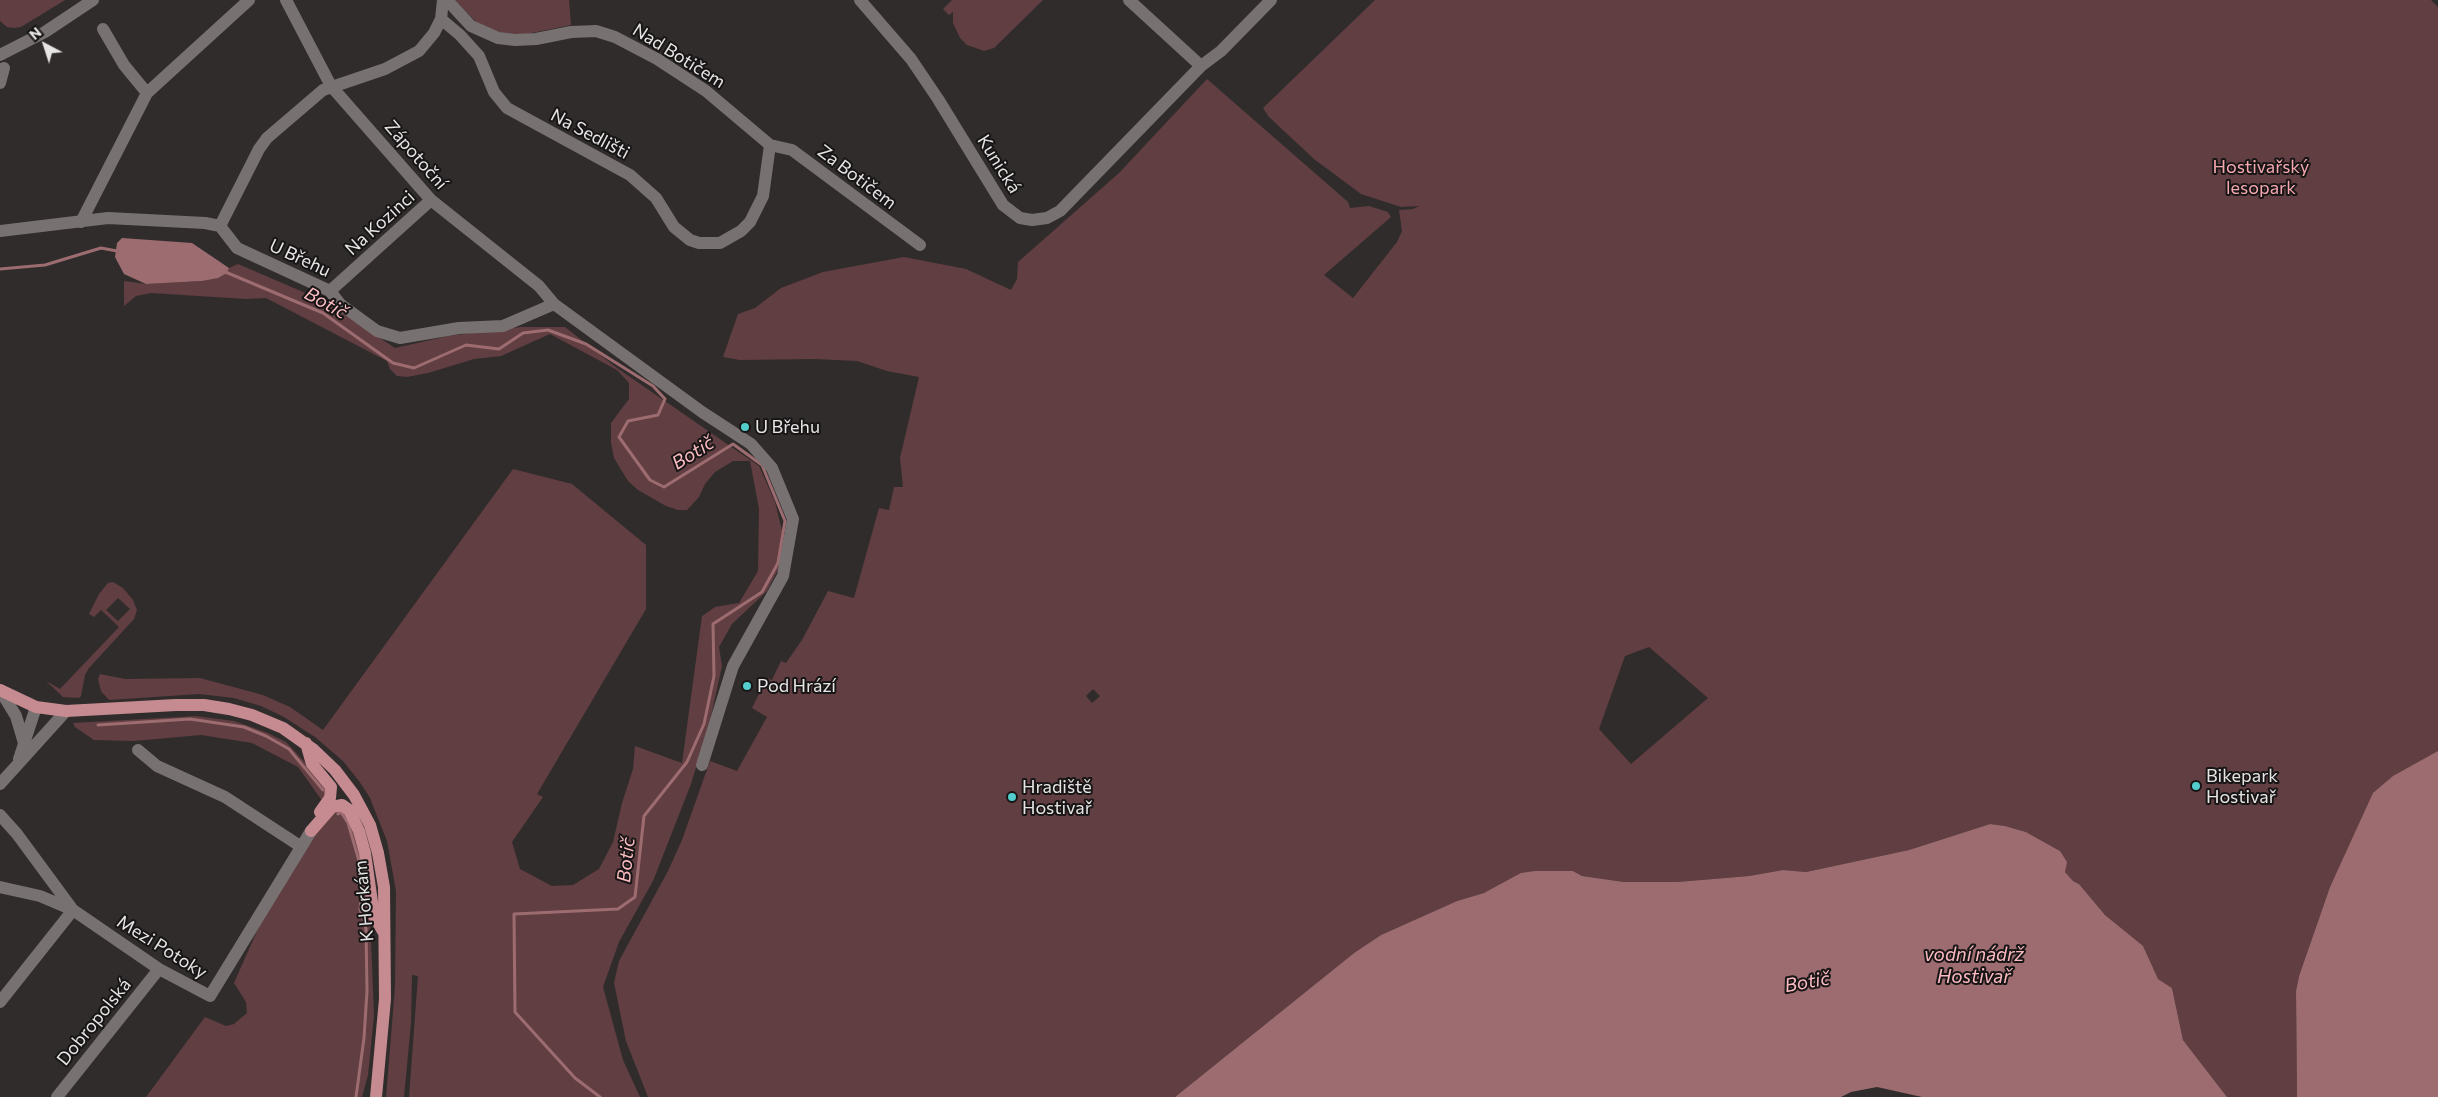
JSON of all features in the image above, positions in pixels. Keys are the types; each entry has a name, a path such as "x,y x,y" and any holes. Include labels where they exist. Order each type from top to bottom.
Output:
{"main road":[{"name":"K Horkám","path":"0,690 36,707 66,711 204,705 229,709 267,720 306,743 325,760 345,782 370,825 378,853 384,887 386,935 385,999 376,1097"},
{"path":"306,743 312,764 329,783 331,789 330,798 318,816 313,828"},
{"path":"313,828 335,805 342,806 351,813 365,853 371,880 374,916 386,935"}],"street":[{"path":"0,55 45,32 93,0"},
{"path":"80,222 147,93 249,0"},
{"name":"Zápotoční","path":"286,0 331,86 431,200 539,286 554,304"},
{"path":"0,232 108,218 205,222 220,226 259,149 267,138 331,86 385,69 408,58 427,42 441,19 442,0"},
{"name":"Nad Botičem","path":"447,0 471,26 498,38 515,40 536,39 570,32 596,31 615,37 657,59 706,91 770,145"},
{"name":"Kunická","path":"860,0 911,59 938,99 1003,205 1013,214 1026,219 1040,220 1060,211 1201,66 1221,51 1228,41 1271,0"},
{"path":"1129,0 1201,66"},
{"name":"Na Sedlišti","path":"441,19 460,35 479,56 494,92 507,108 630,175 656,198 674,227 690,240 699,243 720,243 741,232 757,211 763,196 770,145"},
{"path":"104,29 124,65 147,93"},
{"path":"0,44 19,45"},
{"path":"0,83 4,68"},
{"name":"Za Botičem","path":"770,145 792,150 920,245"},
{"name":"Na Kozinci","path":"330,291 431,200"},
{"name":"U Břehu","path":"220,226 237,248 330,291 340,304 377,331 400,338 459,328 503,326 554,304"},
{"path":"554,304 702,412 751,444 772,468 792,514 792,533 783,576 733,666 702,765"},
{"path":"0,690 16,716 24,743"},
{"path":"18,763 36,707"},
{"path":"0,784 66,711"},
{"path":"138,750 157,766 225,797 300,846 313,828"},
{"name":"Mezi Potoky","path":"0,815 18,834 72,910"},
{"name":"Mezi Potoky","path":"0,887 40,896 72,910 159,969 210,996 300,846"},
{"path":"0,1002 72,910"},
{"name":"Dobropolská","path":"57,1097 159,969"}],"green space":[{"path":"0,0 65,0 21,27 14,28 7,27 0,21"},
{"path":"455,0 569,0 571,25 522,35 501,33 478,24"},
{"path":"952,0 1043,0 994,48 984,51 967,45 960,38 953,23 953,12 949,15 943,9"},
{"name":"Hostivařský lesopark","path":"1375,0 2431,0 2438,7 2438,751 2341,866 2330,887 2299,976 2296,991 2297,1097 2227,1097 2183,1040 2172,988 2158,979 2142,946 2105,915 2079,884 2073,881 2065,872 2060,851 2026,832 1990,824 1909,850 1806,872 1783,870 1749,876 1677,882 1624,882 1582,876 1573,871 1535,871 1484,893 1457,901 1381,935 1354,953 1175,1097 648,1097 626,1041 614,983 619,961 668,871 682,840 710,761 737,771 767,717 752,708 767,678 772,680 781,661 786,663 802,640 828,591 854,598 879,508 889,510 894,487 903,487 900,458 919,377 887,371 857,361 815,359 740,360 723,357 738,314 755,308 781,288 823,272 904,257 966,269 1011,290 1017,279 1018,262 1119,173 1207,79 1348,202 1350,208 1369,206 1388,212 1391,217 1324,275 1353,298 1397,242 1402,231 1399,210 1413,209 1419,206 1401,207 1361,194 1314,159 1269,117 1263,108","holes":["1649,647 1708,698 1631,764 1599,729 1625,656","1093,689 1100,696 1092,703 1086,696"]},
{"path":"238,264 324,301 395,348 448,336 521,327 565,327 617,368 759,466 775,502 785,543 780,566 767,591 732,624 719,647 722,666 710,721 691,784 653,881 619,942 603,987 623,1060 640,1097 409,1097 418,976 412,975 411,1023 404,1097 386,1097 395,987 396,891 387,841 370,798 359,781 343,761 315,737 284,717 261,706 234,698 199,694 109,700 101,691 98,679 100,674 125,679 200,678 263,695 290,707 323,730 513,469 572,484 646,545 646,609 537,794 543,797 512,842 520,869 552,886 573,885 599,869 613,842 622,803 633,769 635,746 682,763 702,616 715,607 739,603 758,571 759,509 750,461 733,461 715,472 705,484 699,497 687,510 678,510 666,506 638,490 628,481 614,458 611,443 611,423 629,399 629,383 617,370 550,334 501,356 474,359 428,373 407,377 397,376 390,369 387,361 266,298 246,299 151,293 136,296 124,306 124,281 146,284 202,281 227,273 229,268"},
{"path":"113,582 123,588 133,600 137,610 134,619 89,668 85,675 81,696 79,698 63,697 46,681 60,689 119,627 101,610 94,617 89,614 99,594 108,583","holes":["118,598 130,609 118,621 106,610"]},
{"path":"196,716 234,721 268,733 286,742 326,785 323,802 298,767 252,743 201,735 134,741 94,740 75,727 73,723"},
{"path":"341,809 354,828 369,891 374,1015 368,1075 362,1097 146,1097 205,1017 226,1026 234,1024 247,1013 246,1002 234,983 268,906 331,812"}],"water":[{"path":"122,238 192,243 229,268 227,273 218,278 202,281 146,284 124,274 115,257 117,243"},
{"path":"2438,751 2438,1097 2297,1097 2296,991 2299,976 2330,887 2373,793 2393,776"},
{"name":"vodní nádrž Hostivař","path":"1990,824 2026,832 2060,851 2067,862 2065,872 2073,881 2079,884 2105,915 2143,946 2158,979 2172,988 2183,1040 2227,1097 1922,1097 1877,1087 1851,1092 1841,1097 1175,1097 1354,953 1381,935 1457,901 1484,893 1521,873 1573,871 1582,876 1624,882 1677,882 1749,876 1783,870 1806,872 1909,850"}],"waterway":[{"name":"Botič","path":"0,269 45,265 101,248 117,251"},
{"name":"Botič","path":"223,271 323,313 393,363 414,368 466,345 499,349 523,333 548,330 586,344 653,386 665,399 658,415 628,421 619,437 650,480 664,487 733,444 762,465 785,521 778,563 762,592 713,624 714,676 704,724 687,762 644,816 635,897 618,909 514,914 515,1012 575,1078 600,1097"},
{"path":"98,725 190,719 244,727 266,736 289,749 323,790"},
{"path":"338,814 341,812 348,823 362,871"},
{"path":"356,1097 364,1038 367,991 366,929 360,909 363,880"}],"place":[{"name":"U Břehu","path":"745,427"},
{"name":"Pod Hrází","path":"747,686"},
{"name":"Bikepark Hostivař","path":"2196,786"},
{"name":"Hradiště Hostivař","path":"1012,797"}]}
